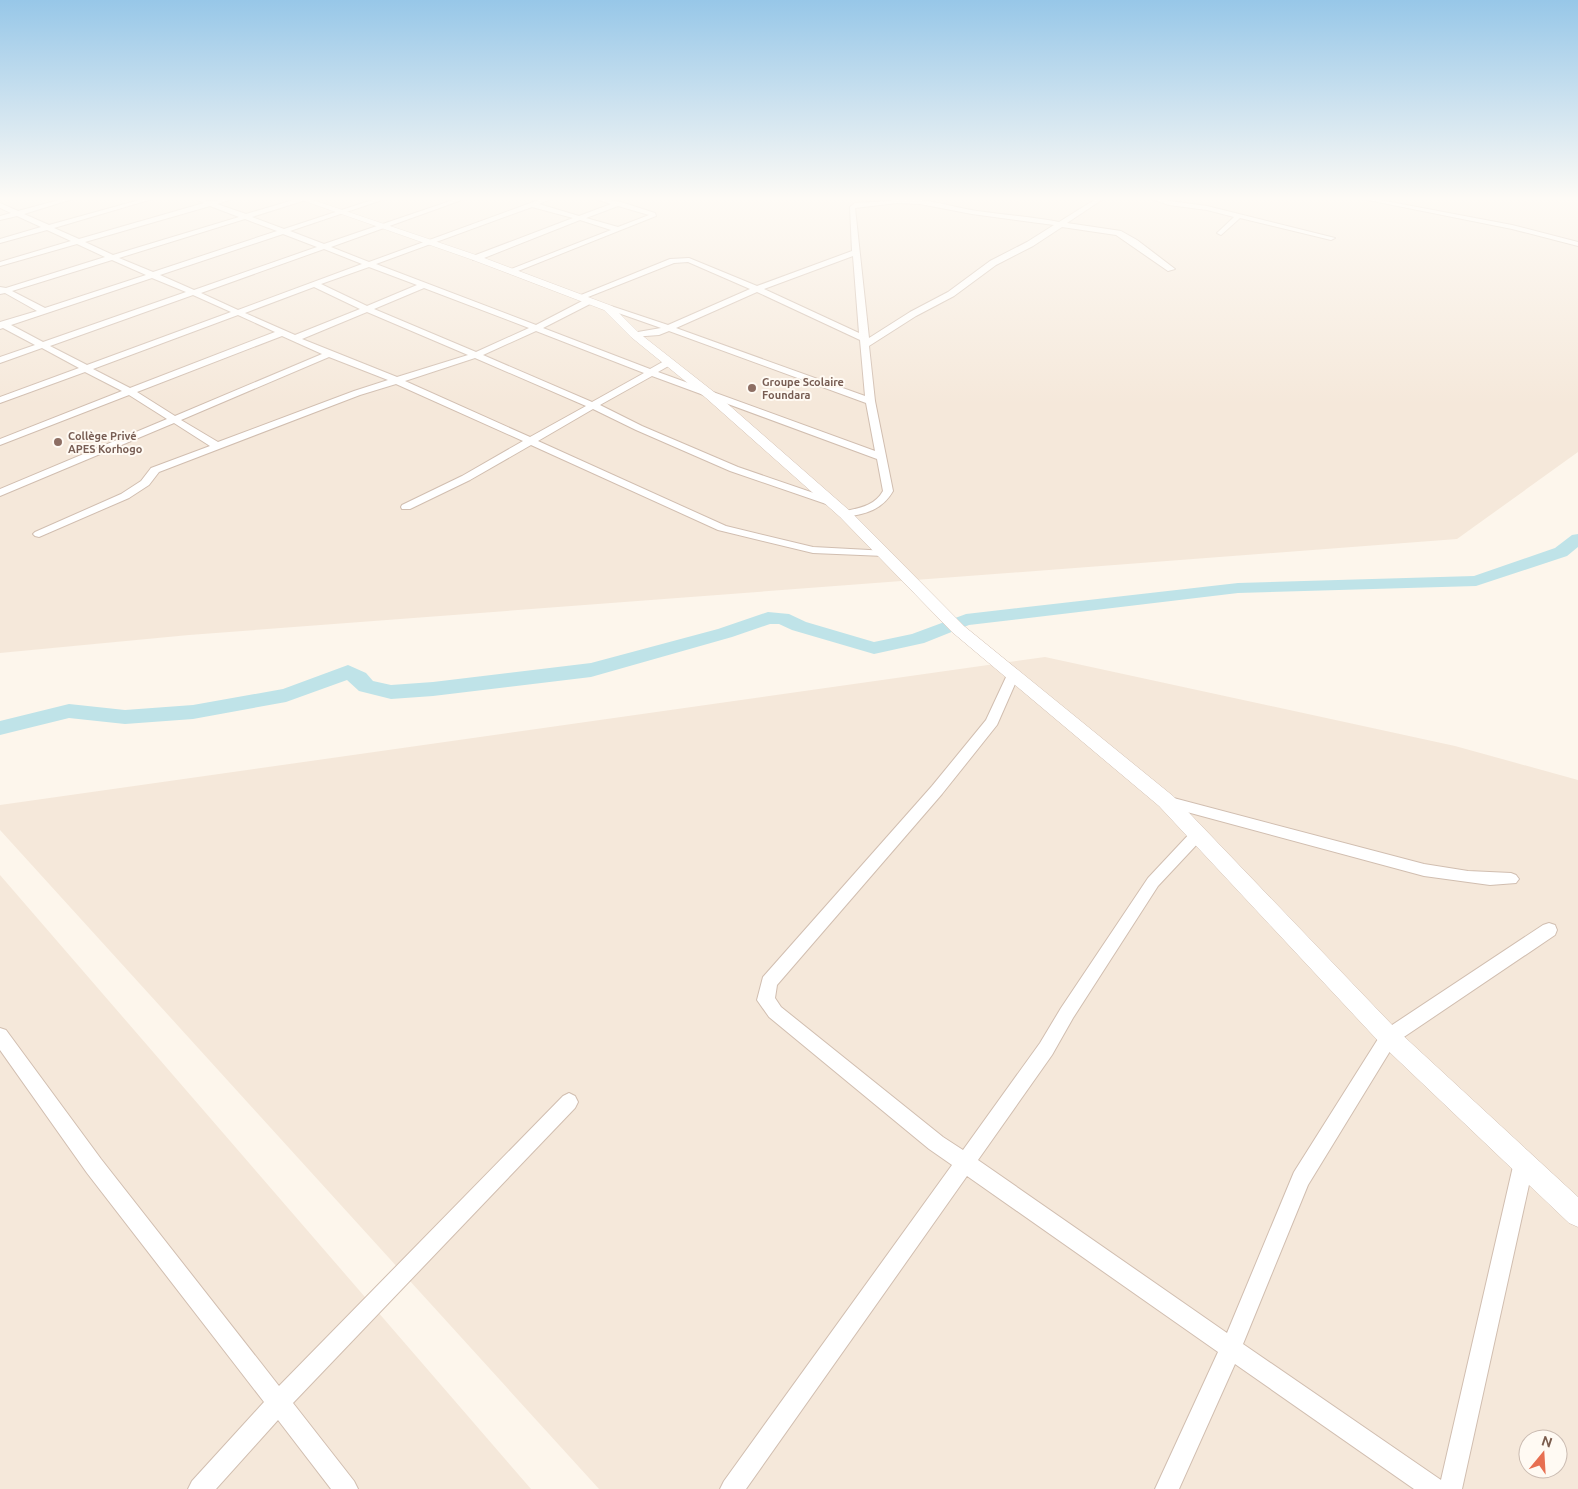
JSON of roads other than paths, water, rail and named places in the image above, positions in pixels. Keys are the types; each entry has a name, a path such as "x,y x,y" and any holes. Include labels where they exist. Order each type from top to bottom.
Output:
{"street":[{"path":"2,290 84,266"},
{"path":"132,266 294,339 398,381 722,528 813,550 884,554"},
{"path":"2,325 42,310 182,266"},
{"path":"0,360 269,266"},
{"path":"0,400 363,266"},
{"path":"377,266 710,395 881,457"},
{"path":"498,266 870,402"},
{"path":"510,271 521,266"},
{"path":"40,534 125,496 145,483 155,470 358,393 476,355 537,328 584,299 665,266"},
{"path":"704,266 757,289 865,342"},
{"path":"635,335 659,332 757,289 818,266"},
{"path":"845,514 870,509 884,499 888,491 870,402 858,266"},
{"path":"865,342 950,294 988,266"},
{"path":"1168,266 1171,269"},
{"path":"314,284 367,309 594,406 639,428 734,469 833,503"},
{"path":"294,339 425,285"},
{"path":"2,290 42,310"},
{"path":"608,308 635,335 710,395 833,503 955,625 1166,801 1389,1038 1578,1214"},
{"path":"2,325 130,392 217,446"},
{"path":"0,442 281,333"},
{"path":"0,494 329,354"},
{"path":"406,507 466,478 669,362"},
{"path":"1013,675 992,722 937,790 769,982 766,1000 775,1012 936,1143 966,1163 986,1180 1434,1489"},
{"path":"1166,801 1372,857 1488,880 1511,879"},
{"path":"732,1489 1046,1049 1067,1013 1153,882 1197,835"},
{"path":"1167,1489 1231,1348 1301,1179 1389,1038 1549,930"},
{"path":"0,1036 94,1166 346,1489"},
{"path":"200,1489 279,1402 569,1102"},
{"path":"1450,1489 1524,1162"}],"waterway":[{"path":"0,728 69,711 125,717 193,712 286,695 348,672 359,678 366,686 391,692 433,689 591,670 725,633 768,618 782,618 799,626 874,648 917,639 966,620 1238,588 1476,581 1561,552 1578,539"}],"place":[{"name":"Groupe Scolaire Foundara","path":"752,388"},
{"name":"Collège Privé APES Korhogo","path":"58,442"}]}
